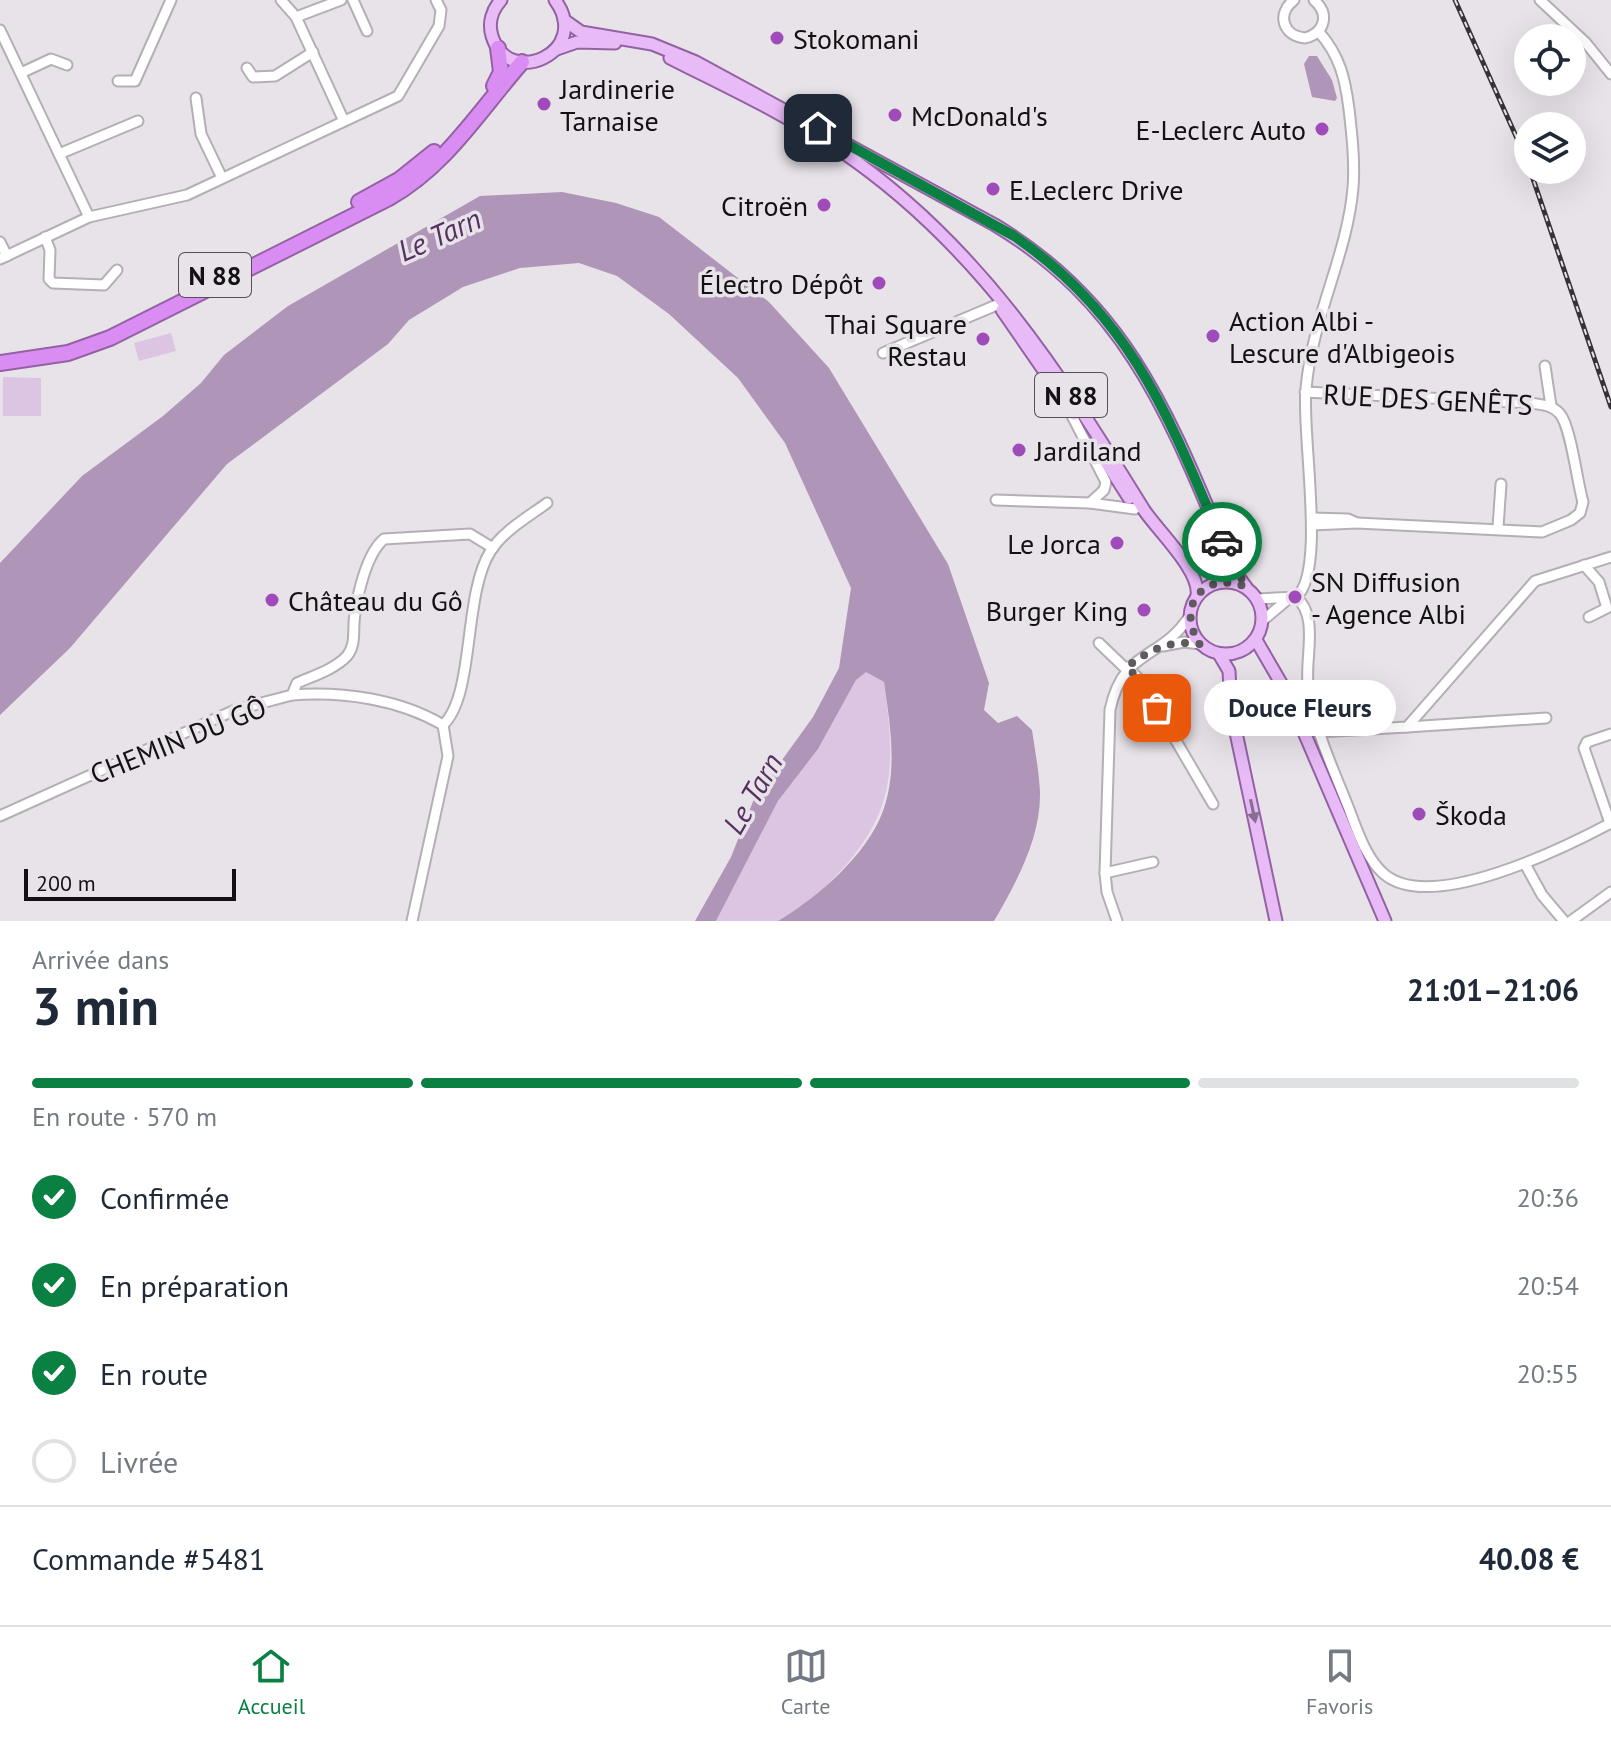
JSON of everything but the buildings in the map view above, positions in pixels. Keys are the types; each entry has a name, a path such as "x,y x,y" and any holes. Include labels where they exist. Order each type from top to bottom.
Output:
{"highway":[{"name":"N 88","path":"0,353 54,346 103,331 399,180 426,161 490,92 501,72 498,48"},
{"name":"N 88","path":"0,363 41,359 110,338 389,198 422,177 442,158 477,120 522,62"}],"main road":[{"path":"497,2 490,27 498,48 522,62 543,59 557,49 565,30 555,0"},
{"name":"N 88","path":"564,20 581,32 639,41 696,62 1038,252 1094,304 1147,377 1235,572 1246,587"},
{"name":"N 88","path":"557,49 577,42 603,42 653,50 815,135 899,194 987,279 1043,353 1148,516 1197,581 1197,596"},
{"path":"815,135 928,227 999,304 1135,509 1160,542 1185,564"},
{"path":"1276,921 1231,709 1229,671 1219,654 1200,644 1192,632 1189,617 1197,596 1220,582 1246,587 1257,599 1262,621 1256,640 1258,650 1288,695 1385,921"},
{"path":"1219,654 1246,649 1256,640"}],"street":[{"path":"118,81 135,81 171,0"},
{"path":"281,0 296,17 343,119"},
{"path":"296,17 341,0"},
{"path":"353,0 367,31"},
{"path":"0,242 3,258 89,217 176,198 343,119 387,102 406,89 441,20 436,0"},
{"path":"1277,0 1290,3 1284,23 1290,33 1305,38 1319,32 1324,17 1318,1"},
{"path":"1540,0 1592,50 1611,74"},
{"path":"0,30 5,52 21,73 89,217"},
{"path":"1262,621 1306,588 1310,574 1312,522 1305,446 1305,392 1314,331 1347,224 1353,182 1345,78 1333,50 1319,32"},
{"path":"247,68 253,77 275,76 313,52"},
{"path":"21,73 51,59 67,65"},
{"path":"196,98 201,134 222,178"},
{"path":"59,154 138,121"},
{"path":"45,237 50,250 49,279 53,283 104,285 117,270"},
{"path":"883,353 999,304"},
{"name":"RUE DES GENÊTS","path":"1545,366 1551,406"},
{"path":"1056,387 1116,506"},
{"name":"RUE DES GENÊTS","path":"1305,392 1551,406 1562,415 1568,429 1582,509 1565,524 1550,530 1312,522"},
{"path":"1090,503 1104,490 1106,482"},
{"path":"1498,527 1501,484"},
{"path":"996,500 1090,503 1135,509"},
{"path":"412,921 448,756 443,725 456,706 475,597 493,548 547,503"},
{"name":"CHEMIN DU GÔ","path":"0,816 235,710 292,695 297,683 340,662 350,651 362,584 376,547 384,539 470,534 493,548"},
{"path":"1407,727 1535,581 1611,557"},
{"path":"1584,565 1599,582 1607,608 1589,617"},
{"path":"1257,599 1293,598 1309,614 1308,686 1319,732 1371,858 1393,881 1412,888 1436,887 1525,864 1555,853 1611,823 1584,748 1587,742 1611,734"},
{"path":"1117,921 1107,892 1105,873 1110,710 1114,691 1127,668 1179,632 1189,617"},
{"path":"1159,647 1184,642 1200,644"},
{"path":"1099,643 1141,681 1213,804"},
{"path":"292,695 352,696 409,711 443,725"},
{"path":"1319,732 1546,718"},
{"path":"1105,873 1153,862"},
{"path":"1525,864 1542,895 1564,921"},
{"path":"1571,921 1611,892"}],"shaded area":[{"path":"171,333 176,351 139,361 134,343"},
{"path":"3,377 41,378 41,416 3,416"},
{"path":"865,671 884,682 890,740 886,789 880,812 869,834 832,880 793,914 778,921 716,921 778,801 818,749 856,680"}],"water":[{"path":"1309,56 1317,56 1332,80 1337,98 1335,101 1312,97 1304,64"},
{"name":"Le Tarn","path":"562,192 616,203 659,217 769,302 829,368 948,564 989,683 984,710 998,723 1017,716 1032,730 1038,769 1039,809 1032,843 994,921 778,921 839,874 865,844 883,811 891,763 888,714 884,682 866,672 856,680 818,749 778,801 716,921 695,921 731,857 754,799 813,717 839,668 851,588 785,443 738,378 669,314 617,276 579,263 520,268 463,287 409,320 388,344 227,464 70,648 0,715 0,563 82,476 163,416 201,383 224,355 288,306 480,196"}],"railway":[{"path":"1455,0 1514,132"},
{"path":"1535,184 1611,407"}],"way so far":[{"path":"1157,708 1141,681 1127,667 1146,652 1159,647 1184,642 1200,644 1192,632 1189,617 1191,606 1207,587 1220,582 1233,582 1246,587 1235,572 1222,542"}],"place":[{"name":"Stokomani","path":"777,38"},
{"name":"Jardinerie Tarnaise","path":"544,104"},
{"name":"McDonald's","path":"895,115"},
{"name":"E-Leclerc Auto","path":"1322,129"},
{"name":"E.Leclerc Drive","path":"993,189"},
{"name":"Citroën","path":"824,205"},
{"name":"Électro Dépôt","path":"879,283"},
{"name":"Action Albi - Lescure d'Albigeois","path":"1213,336"},
{"name":"Thai Square Restau","path":"983,339"},
{"name":"Jardiland","path":"1019,450"},
{"name":"Le Jorca","path":"1117,543"},
{"name":"SN Diffusion - Agence Albi","path":"1295,597"},
{"name":"Château du Gô","path":"272,600"},
{"name":"Burger King","path":"1144,610"},
{"name":"Douce Fleurs","path":"1157,708"},
{"name":"Škoda","path":"1419,814"}],"route":[{"path":"818,128 1014,236 1038,252 1094,304 1127,344 1166,412 1222,542"}]}
